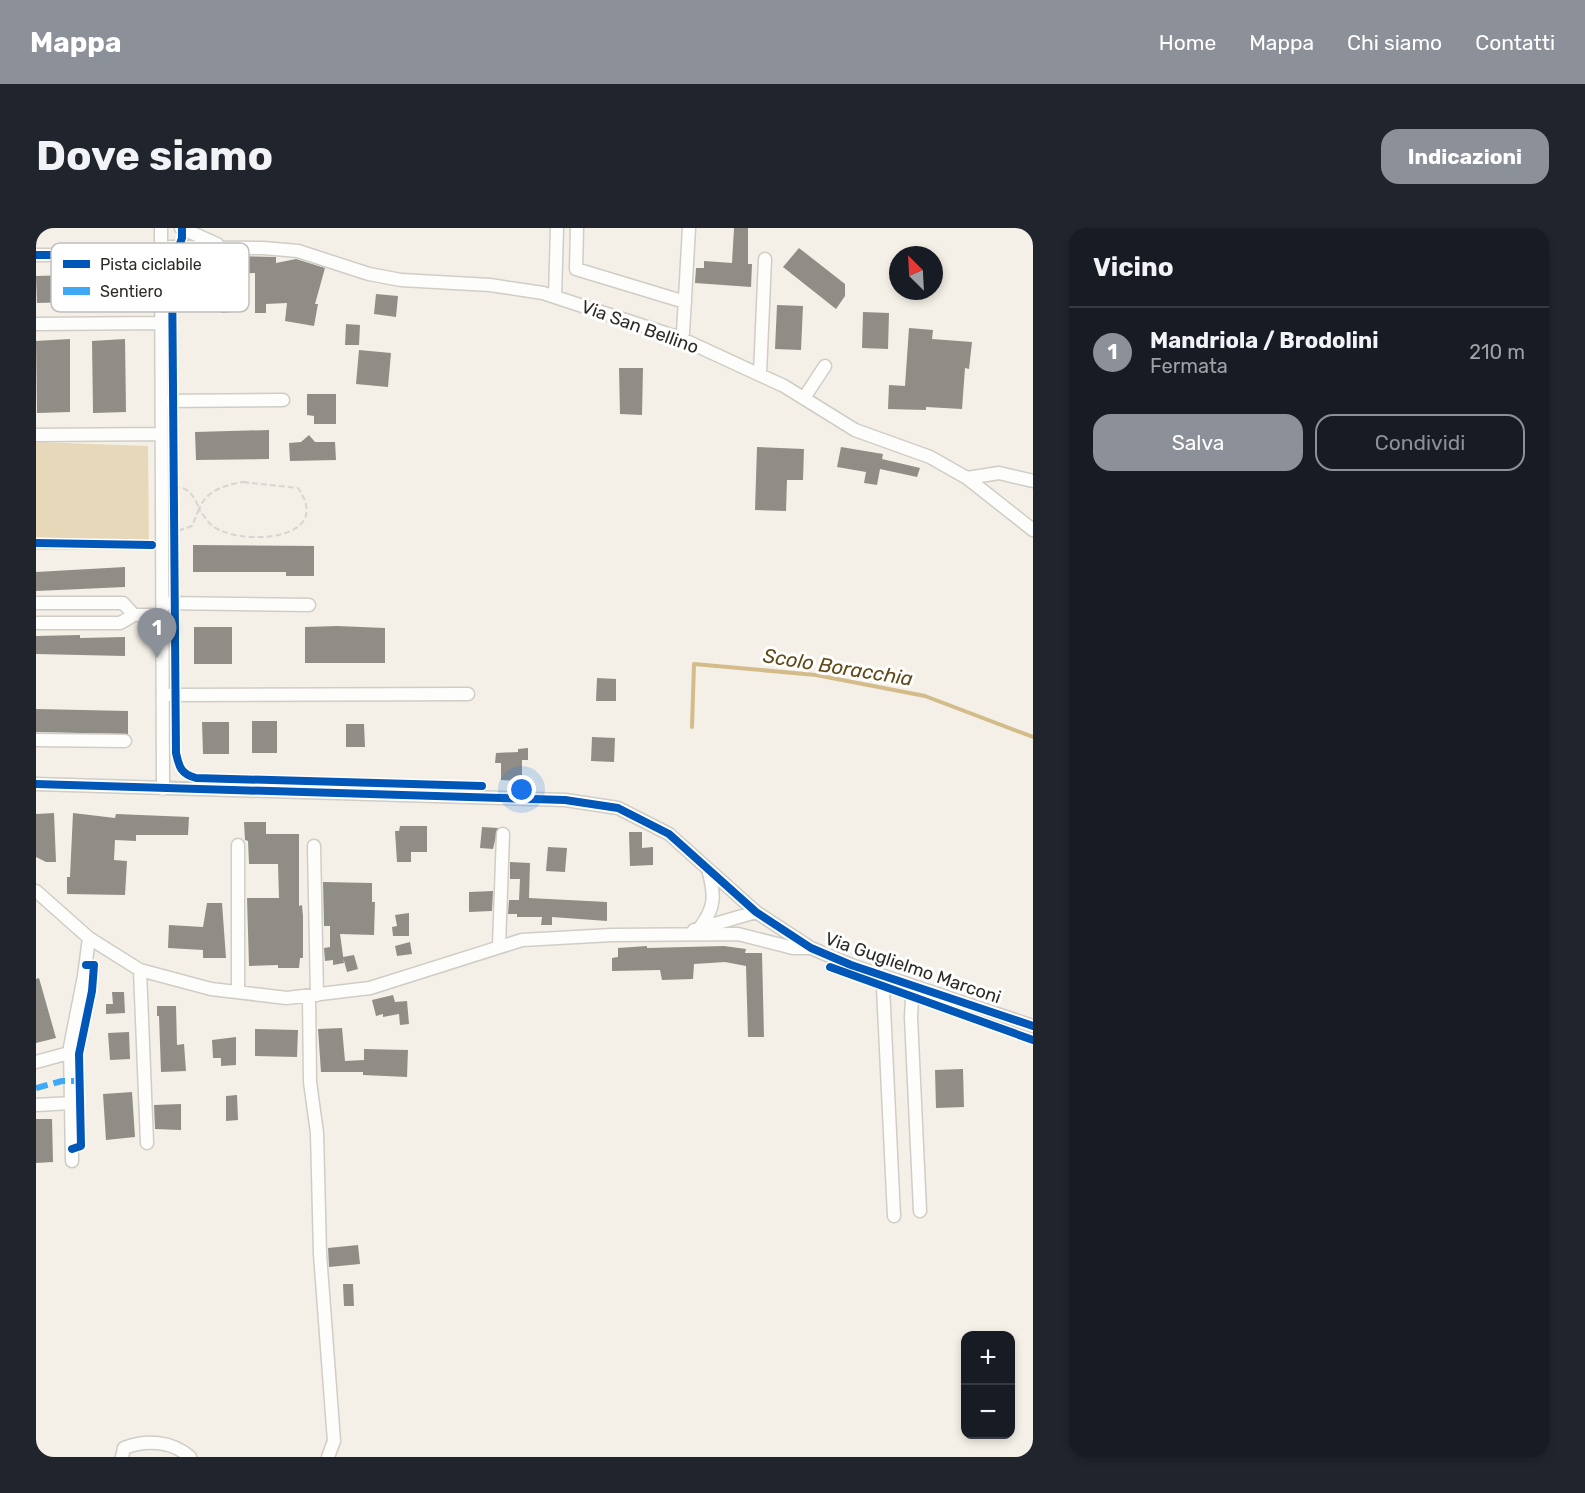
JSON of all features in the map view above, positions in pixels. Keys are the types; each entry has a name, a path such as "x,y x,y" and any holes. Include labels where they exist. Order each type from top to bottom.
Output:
{"street":[{"path":"161,230 176,228"},
{"name":"Via San Bellino","path":"181,228 214,243"},
{"path":"555,297 557,228"},
{"path":"577,228 576,269 685,302"},
{"path":"680,338 685,302 689,228"},
{"name":"Via San Bellino","path":"249,247 298,250 369,274 401,280 490,285 555,297 680,338 804,398 855,430 930,457 967,478 1030,528"},
{"path":"758,374 760,374 765,259"},
{"path":"162,312 163,789"},
{"path":"36,324 162,323"},
{"path":"804,398 825,366"},
{"path":"162,401 283,400"},
{"path":"36,435 162,434"},
{"path":"967,478 999,473 1033,481"},
{"path":"36,603 123,603 134,615"},
{"path":"36,623 120,623 134,615 163,609 309,605"},
{"path":"163,695 468,694"},
{"path":"36,740 124,741"},
{"path":"36,784 591,802 618,808 648,822 669,834 708,867 758,914 750,930 738,934"},
{"path":"499,946 503,834"},
{"path":"238,845 238,992"},
{"path":"314,846 310,1082 317,1133 320,1254 334,1442 328,1457"},
{"path":"699,929 711,914 713,901 713,888 708,867"},
{"name":"Via Guglielmo Marconi","path":"36,891 89,938 140,970 211,989 287,998 370,988 522,940 738,934 793,948 811,948"},
{"name":"Via Guglielmo Marconi","path":"683,934 758,914 811,948 887,977 1033,1026"},
{"path":"72,1161 69,1053 89,938"},
{"path":"140,970 147,1143"},
{"path":"887,977 883,987 894,1216"},
{"path":"916,987 912,997 911,1017 920,1211"},
{"path":"36,1062 69,1053"},
{"path":"36,1105 71,1103"},
{"path":"122,1457 124,1448 134,1444 160,1444 175,1445 190,1457"}],"path":[{"path":"174,487 188,490 199,509 214,527 229,532 283,535 300,527 304,520 305,503 298,488 243,482 215,490 203,498 199,509 192,526 175,532"}],"shaded area":[{"path":"36,442 148,446 149,549 36,550"}],"building":[{"path":"734,228 748,228 748,264 752,264 751,287 695,283 696,268 704,268 704,261 732,263"},
{"path":"799,248 845,284 845,296 836,309 783,267"},
{"path":"249,256 276,257 276,263 296,259 325,268 315,304 318,304 314,326 285,321 287,303 266,304 266,313 255,313 255,273 249,273"},
{"path":"36,276 51,276 51,303 37,303"},
{"path":"376,294 398,296 396,317 374,314"},
{"path":"777,305 803,306 801,350 775,349"},
{"path":"863,312 889,313 888,349 862,348"},
{"path":"346,324 360,325 359,345 345,345"},
{"path":"909,328 933,330 932,339 972,342 969,369 965,368 962,409 926,407 926,410 888,409 889,385 905,386"},
{"path":"70,339 70,412 37,413 36,341"},
{"path":"125,339 126,412 93,413 92,341"},
{"path":"359,350 391,353 388,387 356,384"},
{"path":"619,368 643,368 642,415 620,414"},
{"path":"307,394 336,394 336,424 314,424 314,416 307,415"},
{"path":"269,430 269,459 196,460 195,432"},
{"path":"309,435 315,442 335,442 336,460 290,461 289,443 301,442"},
{"path":"757,447 804,449 803,480 787,480 786,511 755,510"},
{"path":"841,447 883,454 882,459 920,468 917,477 880,469 877,485 864,483 866,472 837,467"},
{"path":"193,545 314,546 314,576 286,576 286,572 193,572"},
{"path":"125,567 125,587 36,591 36,572"},
{"path":"194,627 232,627 232,664 194,664"},
{"path":"305,627 385,628 385,663 305,663"},
{"path":"80,635 80,638 125,637 125,656 36,654 36,636"},
{"path":"597,678 616,679 616,701 596,701"},
{"path":"36,709 128,711 128,734 36,732"},
{"path":"252,721 277,721 277,753 252,753"},
{"path":"202,722 229,722 229,754 203,754"},
{"path":"346,724 364,724 365,747 346,747"},
{"path":"592,737 615,738 614,762 591,761"},
{"path":"528,748 528,760 522,760 522,781 501,780 501,763 495,763 496,753 518,752 518,749"},
{"path":"54,813 56,862 46,862 36,857 36,814"},
{"path":"73,813 115,818 116,814 189,817 188,835 136,835 136,841 115,840 114,860 127,861 125,895 67,894"},
{"path":"244,822 266,822 266,834 299,834 299,906 302,905 303,916 303,958 300,958 299,968 278,968 278,965 249,966 247,898 279,898 278,864 249,864"},
{"path":"400,826 427,826 427,852 411,852 411,862 397,862 395,831 399,831"},
{"path":"482,827 498,828 493,849 480,848"},
{"path":"629,832 642,832 642,848 653,847 653,865 630,866"},
{"path":"548,847 567,848 565,872 546,871"},
{"path":"510,862 530,863 529,898 607,902 607,921 552,917 552,925 541,925 542,917 517,917 517,914 508,914 509,900 519,900 520,879 510,879"},
{"path":"323,882 372,883 372,902 375,902 374,935 340,934 344,963 333,965 333,960 325,961 324,948 330,947 330,926 324,926"},
{"path":"493,891 492,911 469,912 469,892"},
{"path":"207,903 222,903 226,958 203,958 203,950 168,948 169,925 203,927"},
{"path":"409,913 409,936 393,936 392,927 397,926 395,915"},
{"path":"410,942 412,954 397,956 395,946"},
{"path":"647,946 647,948 724,946 746,949 745,953 762,953 764,1037 748,1037 746,966 725,962 694,964 693,979 662,980 660,970 612,971 612,958 618,957 618,948"},
{"path":"354,955 358,969 347,972 343,957"},
{"path":"39,978 56,1038 36,1043 36,979"},
{"path":"112,992 124,992 125,1013 106,1014 106,1004 113,1004"},
{"path":"393,995 395,1002 407,1001 409,1024 400,1025 399,1014 376,1016 372,1000"},
{"path":"157,1006 176,1006 177,1045 184,1044 186,1071 161,1072"},
{"path":"342,1028 345,1061 364,1060 364,1049 408,1050 407,1077 363,1075 363,1072 321,1072 318,1029"},
{"path":"255,1029 298,1030 297,1057 255,1056"},
{"path":"129,1032 130,1059 110,1060 108,1033"},
{"path":"236,1037 236,1065 221,1066 221,1058 213,1058 212,1040"},
{"path":"963,1069 964,1107 936,1108 935,1070"},
{"path":"132,1092 135,1137 106,1140 103,1094"},
{"path":"237,1095 238,1120 226,1121 226,1096"},
{"path":"181,1104 181,1130 155,1129 154,1105"},
{"path":"36,1119 52,1119 53,1162 36,1163"},
{"path":"358,1245 360,1264 329,1267 328,1248"},
{"path":"343,1284 353,1284 354,1306 344,1306"}],"waterway":[{"name":"Scolo Boracchia","path":"692,727 694,664 816,675 925,696 1033,737"}],"marked path":[{"path":"36,1088 62,1081 80,1081"}],"cycle path":[{"path":"180,243 182,228"},
{"path":"36,255 51,255"},
{"path":"172,312 176,753 180,766 184,772 196,778 482,786"},
{"path":"36,543 152,545"},
{"path":"36,784 565,800 618,808 669,834 756,912 811,948 851,965 1033,1026"},
{"path":"72,1149 81,1146 79,1054 92,991 94,965 86,965"},
{"path":"830,967 1033,1040"}],"place":[{"name":"Mandriola / Brodolini","path":"157,658"}]}
